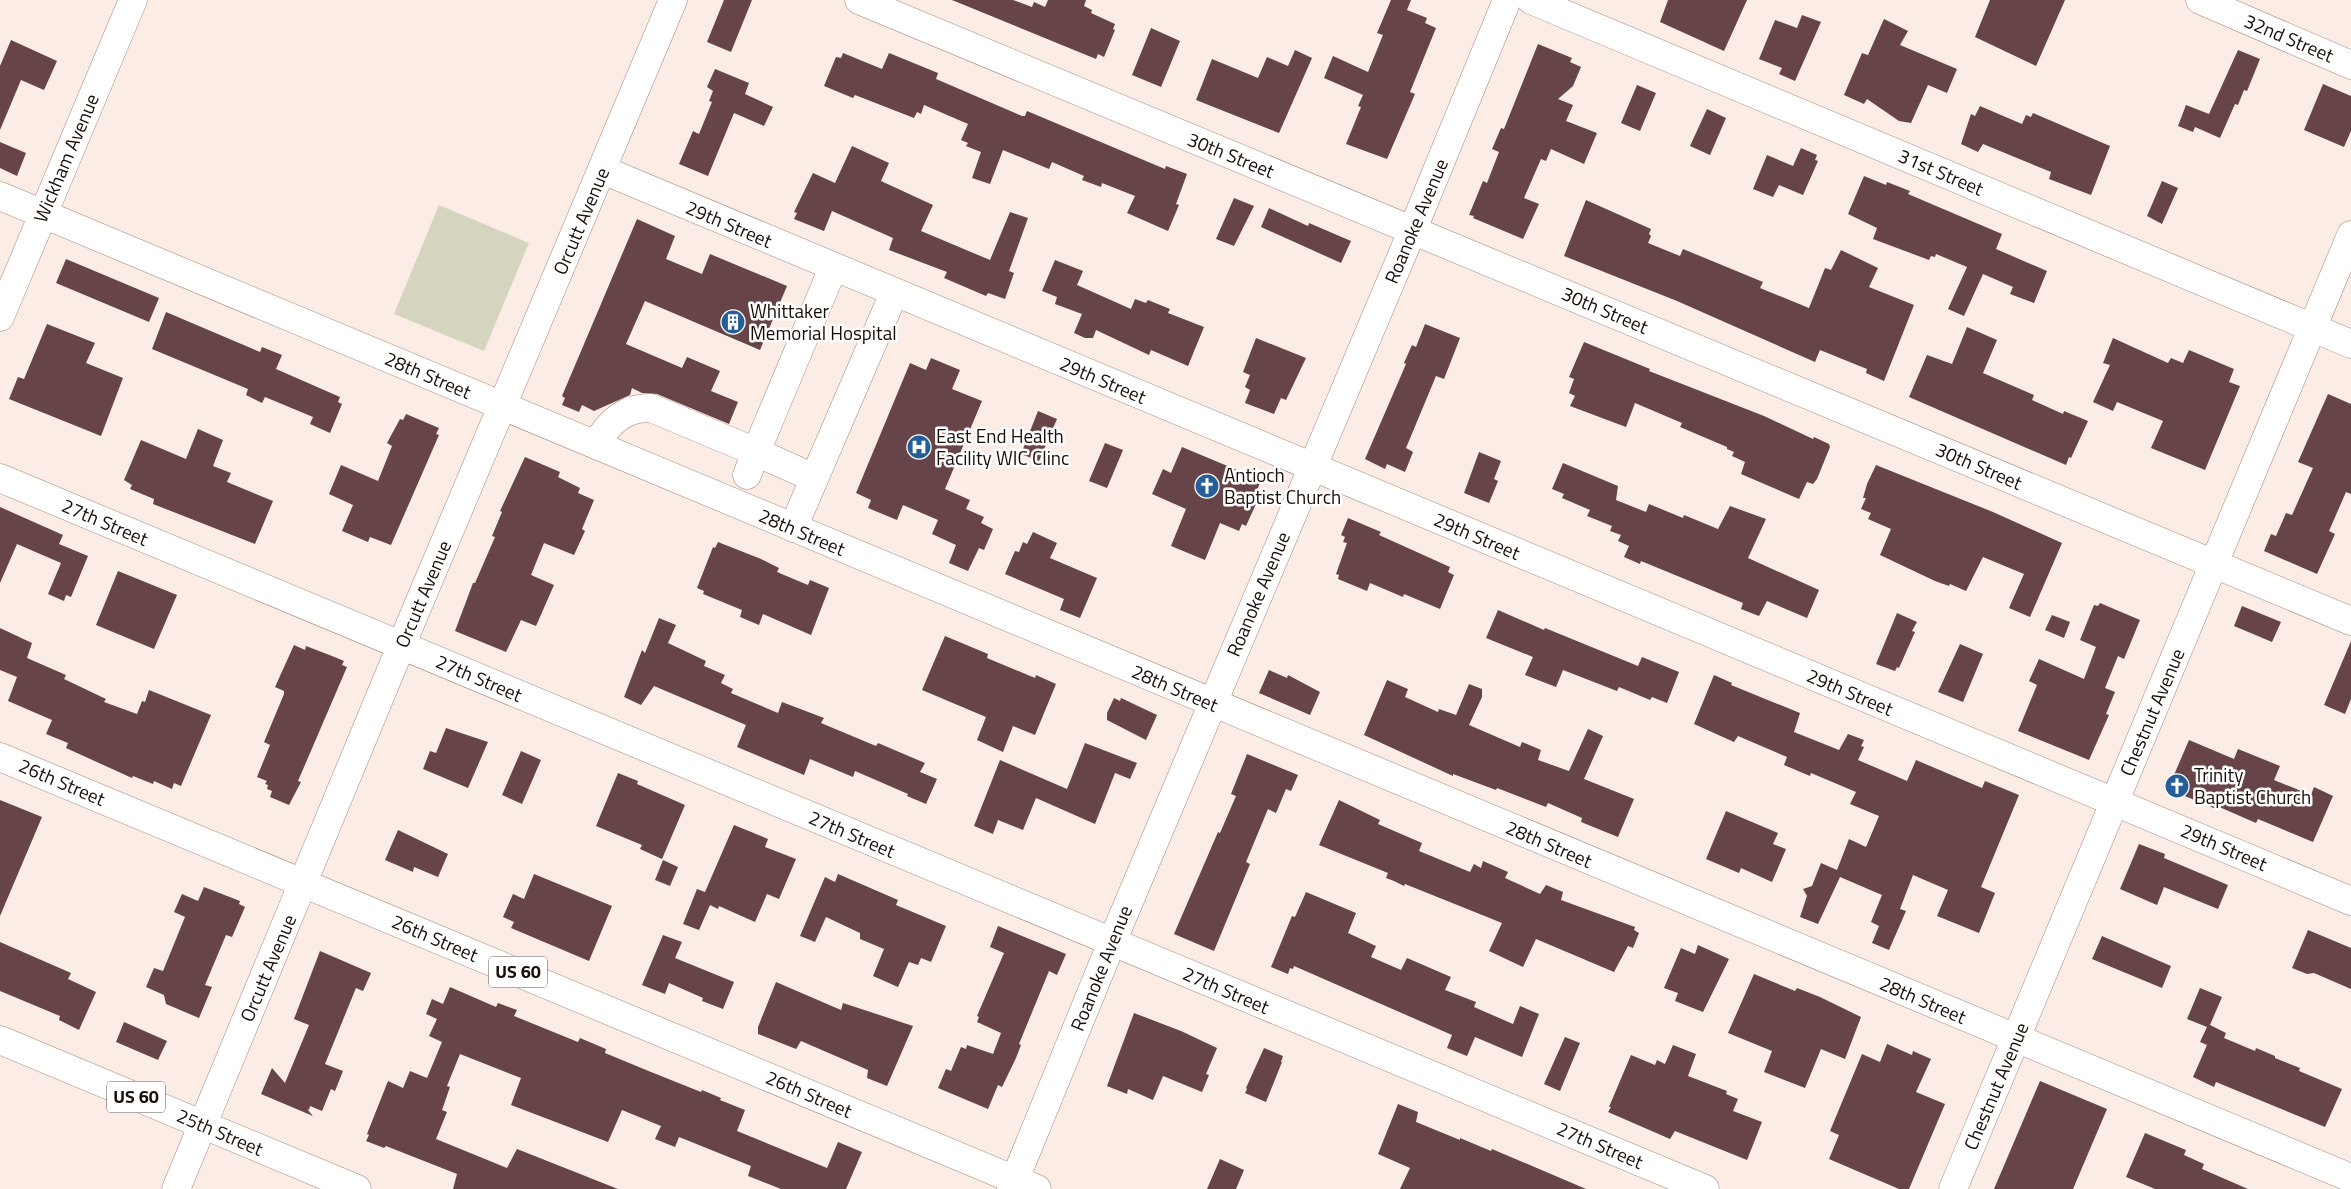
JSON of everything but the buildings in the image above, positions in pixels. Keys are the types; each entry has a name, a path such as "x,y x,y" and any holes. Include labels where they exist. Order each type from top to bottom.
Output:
{"street":[{"name":"Wickham Avenue","path":"0,317 132,0"},
{"name":"Orcutt Avenue","path":"176,1189 401,646 673,0"},
{"name":"30th Street","path":"859,0 2351,621"},
{"name":"Roanoke Avenue","path":"1021,1186 1112,942 1413,229 1507,0"},
{"name":"31st Street","path":"1531,0 2351,344"},
{"name":"32nd Street","path":"2200,0 2351,65"},
{"name":"29th Street","path":"603,170 833,268 2351,901"},
{"name":"28th Street","path":"0,196 1212,704 2351,1178"},
{"name":"Chestnut Avenue","path":"1953,1189 2351,236"},
{"path":"752,463 833,268"},
{"path":"793,528 894,293"},
{"path":"596,445 605,428 613,420 639,408 651,408 752,463 814,478"},
{"name":"27th Street","path":"0,478 1705,1189"},
{"name":"26th Street","path":"0,757 304,883 1021,1186"},
{"name":"25th Street","path":"0,1040 357,1189"}],"green space":[{"path":"439,205 529,243 484,351 394,314"}],"place":[{"name":"Whittaker Memorial Hospital","path":"733,322"},
{"name":"East End Health Facility WIC Clinc","path":"919,447"},
{"name":"Antioch Baptist Church","path":"1207,486"},
{"name":"Trinity Baptist Church","path":"2177,786"}]}
